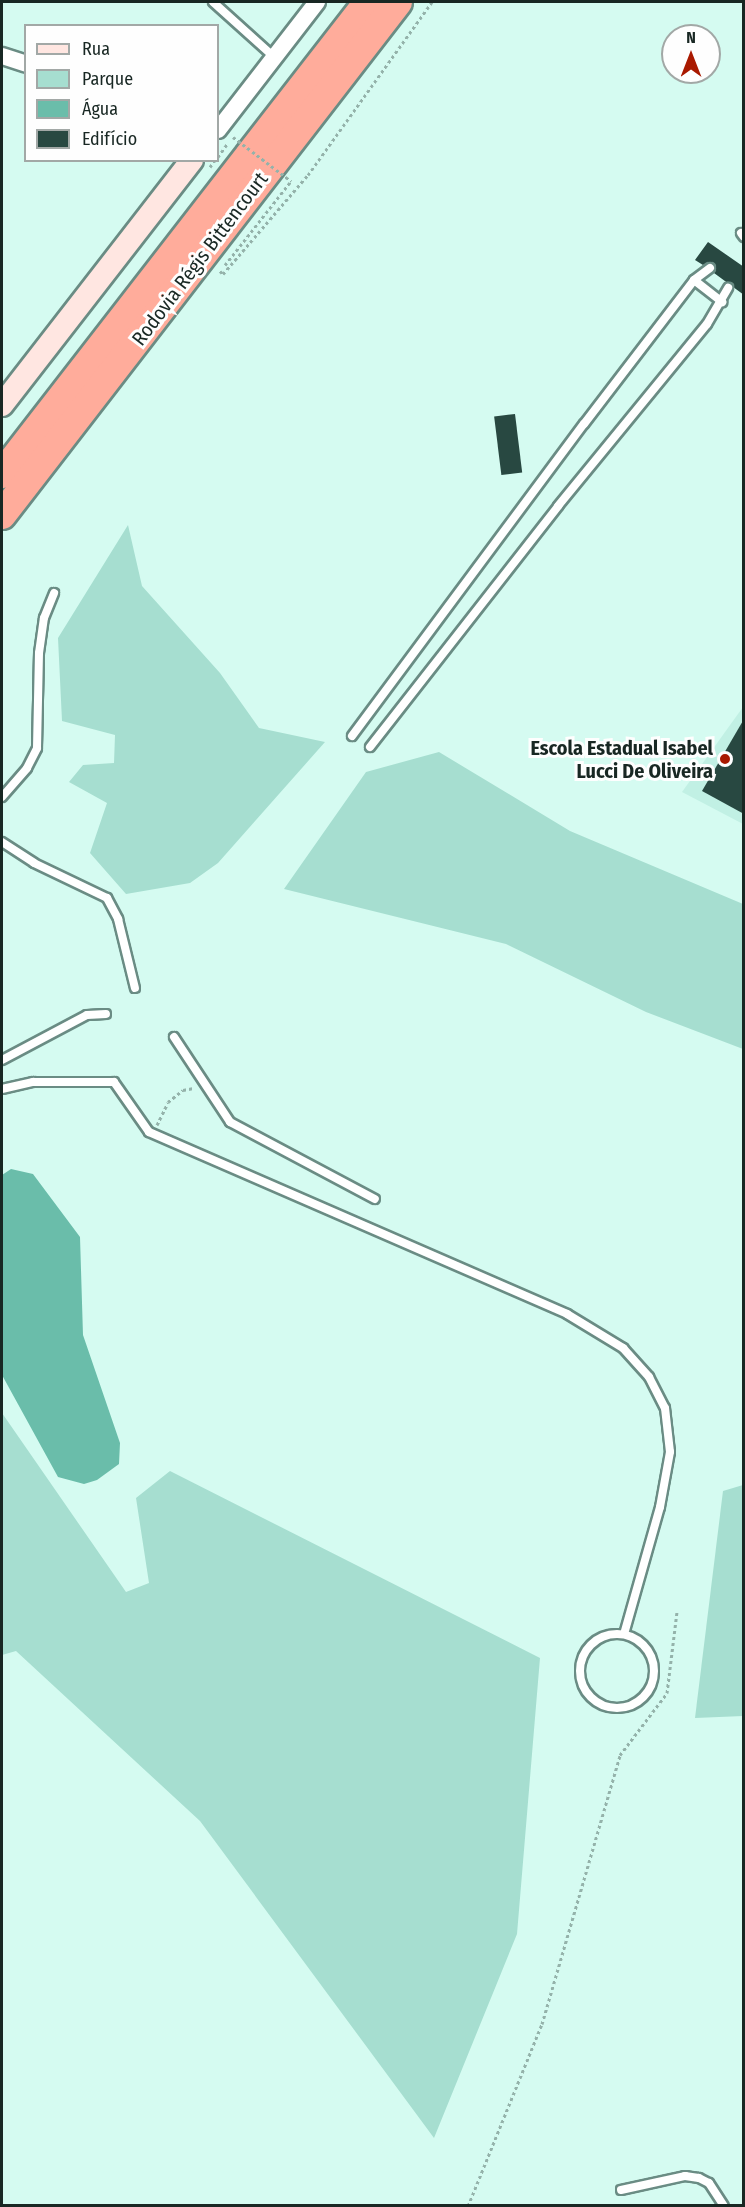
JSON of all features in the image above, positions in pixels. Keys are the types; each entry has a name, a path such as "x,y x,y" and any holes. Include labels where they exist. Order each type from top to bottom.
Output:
{"highway":[{"name":"Rodovia Régis Bittencourt","path":"2,474 368,2"},
{"name":"Rodovia Régis Bittencourt","path":"2,515 179,289 398,2"}],"street":[{"path":"225,134 274,57 317,2"},
{"path":"2,56 24,63"},
{"path":"2,405 190,162"}],"lane":[{"path":"213,2 274,57"},
{"path":"352,736 694,280 710,268"},
{"path":"694,280 722,302"},
{"path":"370,747 722,302 728,288"},
{"path":"2,797 27,768 37,748 39,654 44,618 54,593"},
{"path":"2,842 34,863 107,898 118,919 135,988"},
{"path":"2,1060 87,1015 106,1014"},
{"path":"174,1037 230,1122 375,1199"},
{"path":"2,1089 33,1082 114,1082 149,1132 567,1314 623,1348 649,1377 665,1408 670,1452 660,1507 624,1634"},
{"path":"624,1634 649,1650 655,1667 652,1685 642,1699 626,1708 608,1708 591,1698 581,1682 580,1663 589,1646 605,1635 624,1634"},
{"path":"621,2190 685,2176 699,2178 709,2183 724,2205"}],"path":[{"path":"219,154 225,134 291,181 220,271 224,274 308,176 432,2"},
{"path":"156,1135 159,1116 168,1102 183,1090 205,1086"},
{"path":"468,2205 542,2024 620,1755 667,1693 676,1612"}],"shaded area":[{"name":"Escola Estadual Isabel Lucci De Oliveira","path":"743,707 743,824 682,792"}],"green space":[{"path":"128,525 142,586 220,673 259,728 325,742 218,863 190,883 126,894 90,853 107,803 69,782 83,765 114,763 115,735 62,721 58,638"},
{"path":"439,752 570,831 743,904 743,1049 646,1012 506,944 284,889 366,772"},
{"path":"2,1413 126,1592 149,1583 136,1498 170,1471 540,1658 517,1934 434,2138 200,1821 16,1651 2,1655"},
{"path":"743,1485 743,1716 695,1718 723,1491"}],"water":[{"path":"11,1169 33,1174 80,1237 83,1335 120,1443 119,1464 97,1480 84,1484 58,1477 2,1375 2,1175"}],"building":[{"path":"708,242 744,267 744,295 714,273 713,262 703,265 695,260"},
{"path":"515,414 522,473 501,475 494,417"},
{"path":"744,719 744,814 702,791"}],"place":[{"name":"Escola Estadual Isabel Lucci De Oliveira","path":"725,759"}]}
